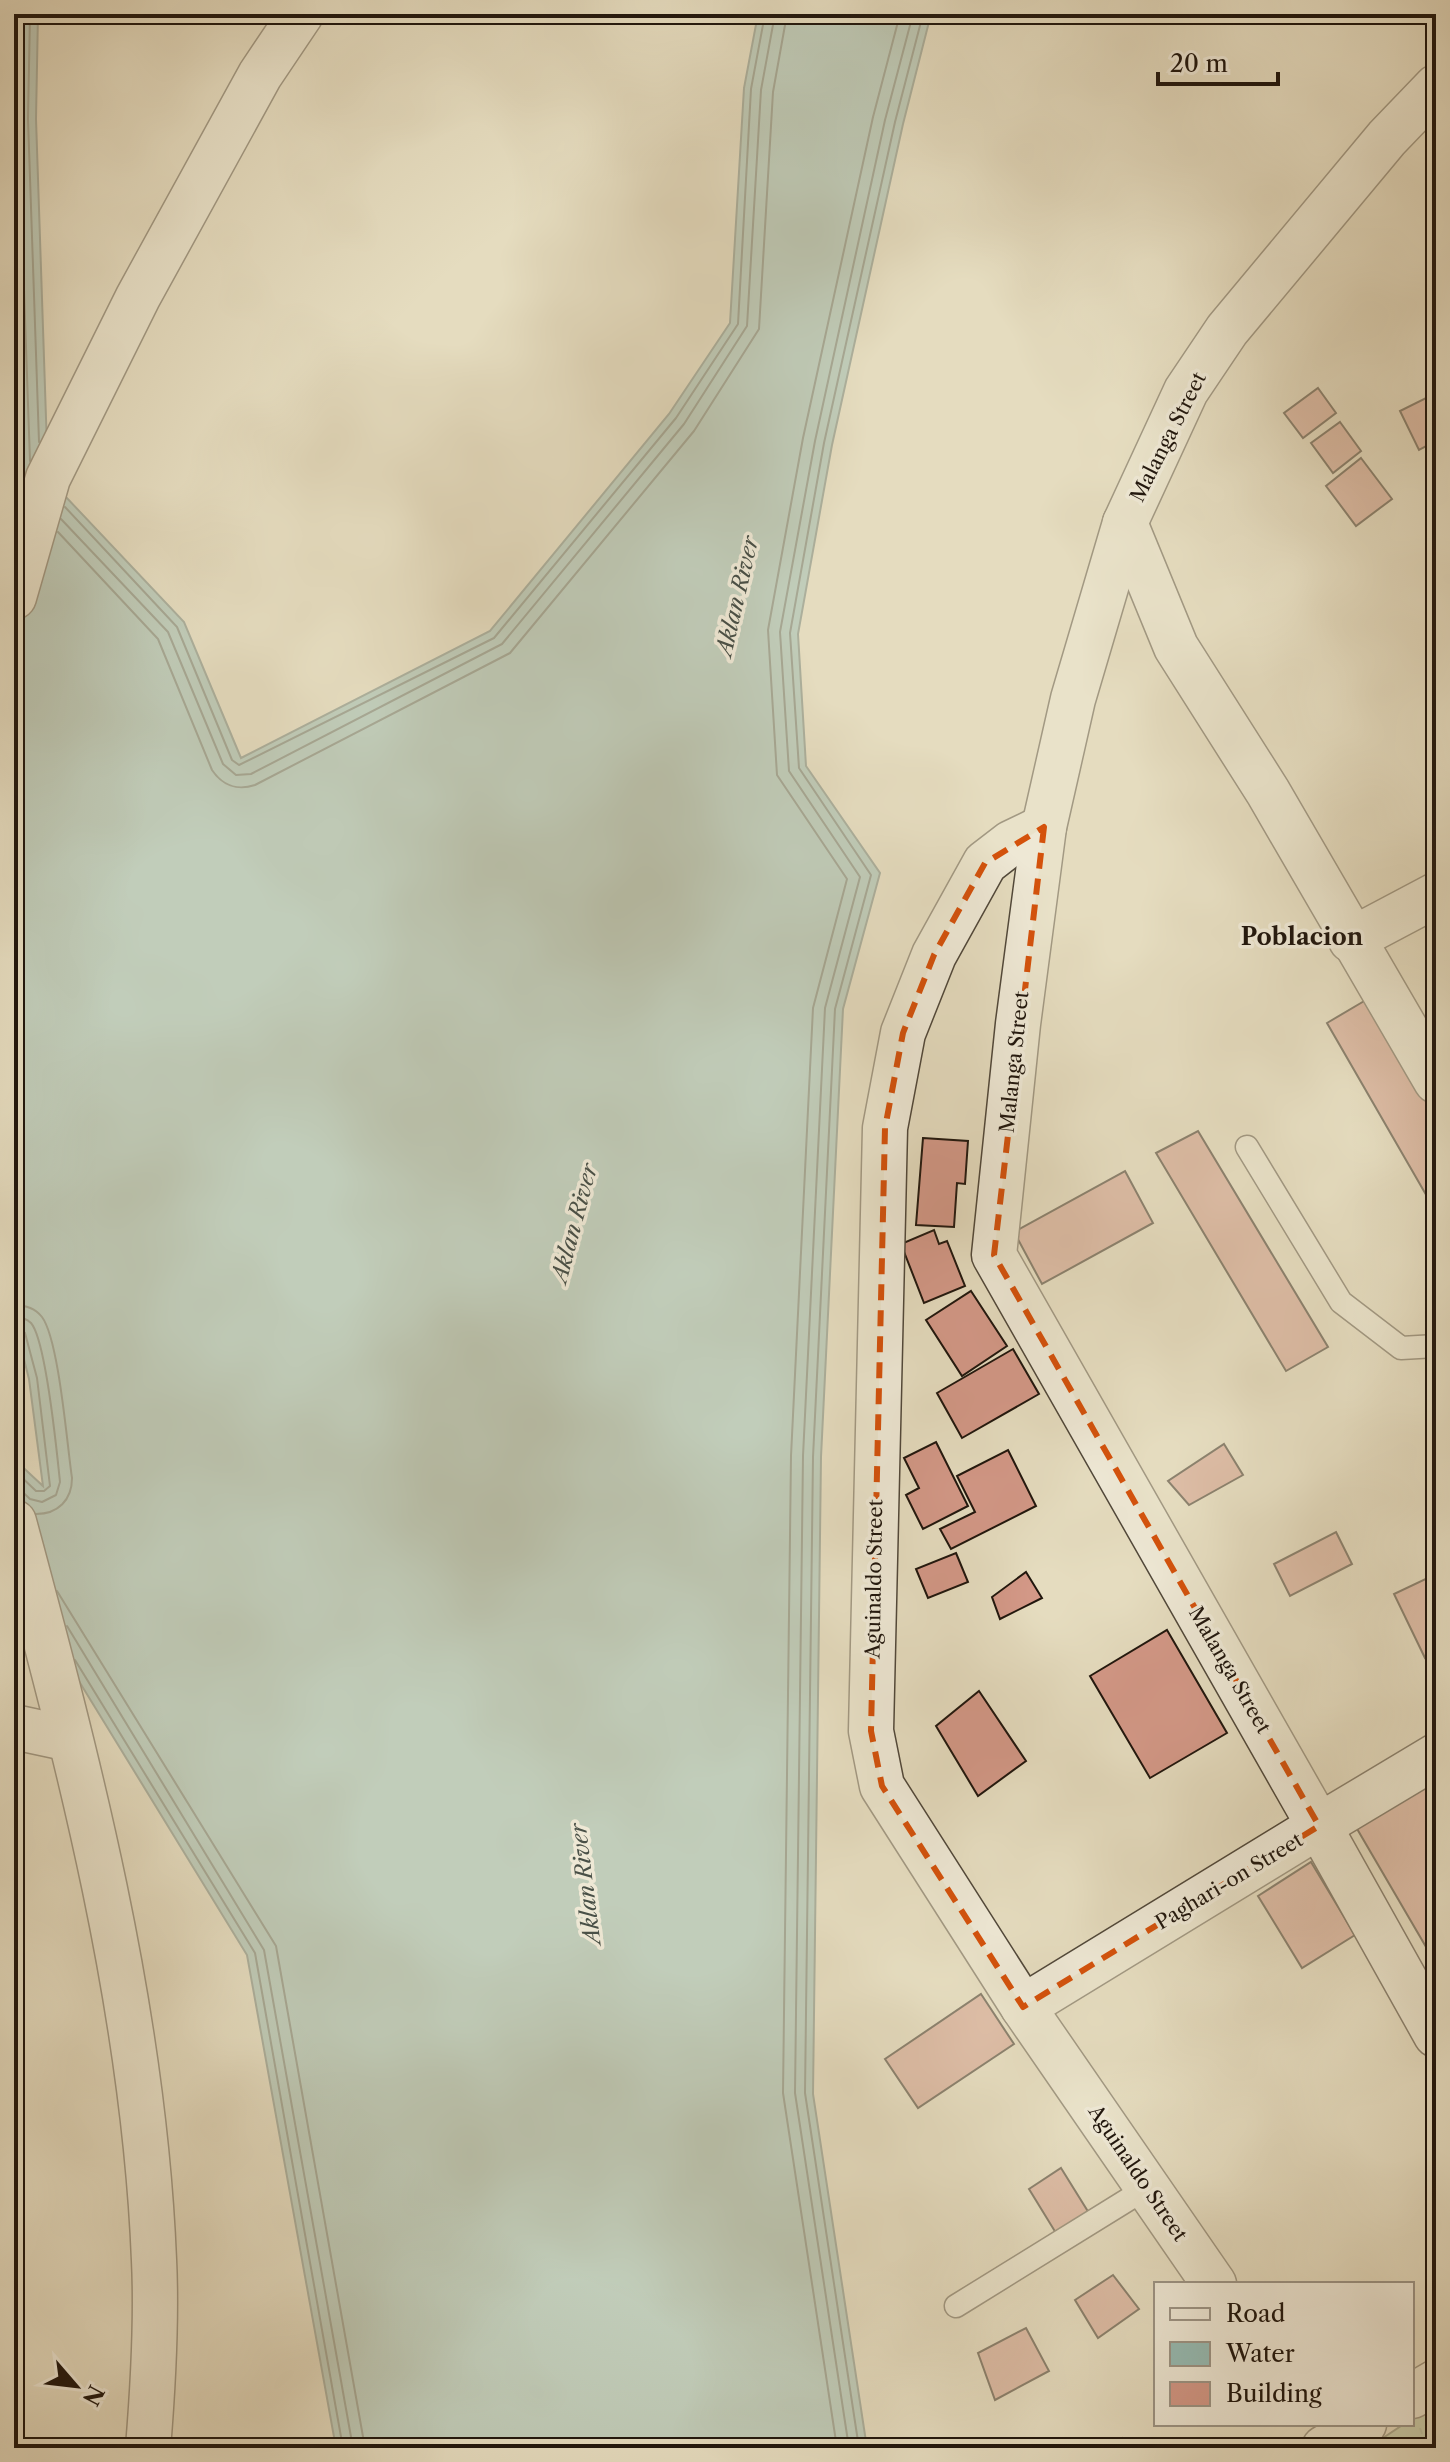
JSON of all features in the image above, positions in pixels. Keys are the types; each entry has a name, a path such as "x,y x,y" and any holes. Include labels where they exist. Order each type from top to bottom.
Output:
{"street":[{"path":"14,597 48,478 138,297 260,75 301,14"},
{"name":"Malanga Street","path":"1436,87 1387,138 1227,330 1186,391 1125,523 1073,699 1044,827 1018,1024 994,1255 1436,2035"},
{"path":"1125,523 1176,647 1268,792 1351,940 1436,1081"},
{"name":"Aguinaldo Street","path":"1044,827 1011,843 985,863 934,955 903,1033 885,1128 871,1715 882,1786 1023,2007 1150,2186 1213,2282"},
{"path":"1351,940 1436,895"},
{"path":"14,1522 70,1739 114,1933 139,2087 155,2261 148,2448"},
{"path":"14,1727 70,1739"},
{"name":"Paghari-on Street","path":"1023,2007 1436,1756"},
{"path":"1414,2395 1436,2382"},
{"path":"1307,2426 1323,2448 1361,2426"}],"lane":[{"path":"1247,1147 1341,1302 1401,1348 1436,1346"},
{"path":"956,2306 1150,2186"}],"highlighted area":[{"path":"1044,827 994,1255 1319,1826 1023,2007 882,1786 871,1731 885,1128 903,1033 934,955 985,863"}],"green space":[{"path":"1436,2402 1436,2448 1368,2448 1401,2426 1414,2426 1414,2417"}],"water":[{"name":"Aklan River","path":"14,14 38,14 36,119 48,478 184,622 241,758 490,631 669,414 730,323 744,88 758,14 931,14 903,124 832,445 798,634 806,766 880,873 843,1009 821,1457 813,2094 867,2448 336,2448 247,1955 39,1616 14,1588 14,1459 43,1486 29,1379 14,1320"}],"building":[{"path":"1318,388 1336,413 1303,438 1284,413"},
{"path":"1436,393 1436,441 1419,450 1400,411"},
{"path":"1340,422 1361,451 1333,473 1311,443"},
{"path":"1361,458 1392,499 1356,526 1326,486"},
{"path":"1371,997 1436,1109 1436,1212 1327,1023"},
{"path":"1198,1131 1328,1347 1286,1371 1156,1153"},
{"path":"923,1138 968,1141 965,1184 957,1183 954,1227 916,1225"},
{"path":"1125,1171 1153,1223 1042,1284 1014,1232"},
{"path":"934,1230 939,1244 947,1241 965,1286 924,1303 901,1244"},
{"path":"971,1291 1007,1346 962,1376 926,1320"},
{"path":"1013,1349 1039,1394 962,1438 937,1393"},
{"path":"936,1442 968,1506 923,1529 906,1495 919,1488 904,1458"},
{"path":"1224,1444 1243,1475 1189,1505 1168,1481"},
{"path":"1008,1450 1036,1506 951,1549 940,1529 975,1512 957,1476"},
{"path":"1336,1532 1352,1564 1290,1596 1274,1564"},
{"path":"956,1553 968,1582 928,1598 916,1569"},
{"path":"1026,1572 1042,1598 1000,1619 992,1597"},
{"path":"1436,1574 1436,1652 1425,1658 1394,1594"},
{"path":"1167,1630 1227,1733 1150,1778 1090,1676"},
{"path":"979,1691 1026,1761 978,1796 936,1726"},
{"path":"1436,1779 1436,1964 1356,1827"},
{"path":"1311,1862 1355,1935 1302,1968 1258,1896"},
{"path":"981,1994 1014,2044 918,2108 885,2059"},
{"path":"1061,2168 1092,2218 1059,2238 1029,2189"},
{"path":"1113,2275 1139,2309 1098,2338 1075,2300"},
{"path":"1026,2328 1049,2371 995,2400 978,2353"},
{"path":"1122,2438 1129,2448 1105,2448"},
{"path":"1193,2439 1198,2448 1172,2448"}],"district":[{"name":"Poblacion","path":"1302,937"}]}
